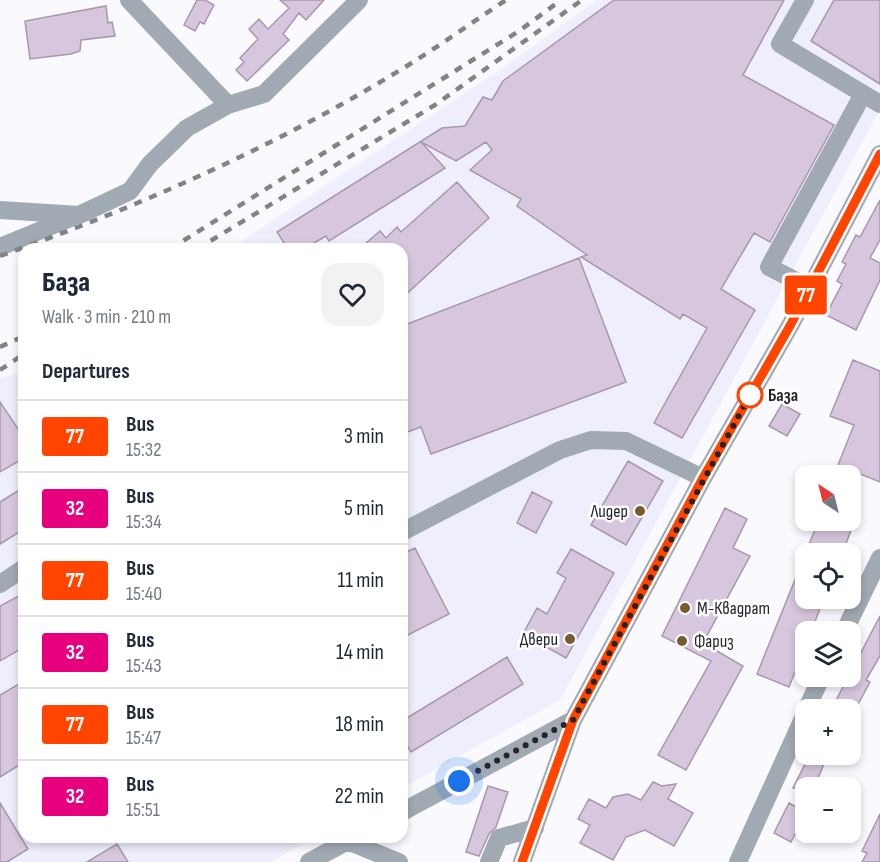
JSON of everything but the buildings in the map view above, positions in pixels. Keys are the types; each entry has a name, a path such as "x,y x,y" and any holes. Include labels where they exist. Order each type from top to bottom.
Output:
{"street":[{"path":"129,0 228,105"},
{"path":"0,248 130,191 150,164 187,128 228,105 264,94 358,0"},
{"path":"805,0 780,45 880,104"},
{"path":"810,288 769,267 863,94"},
{"path":"522,862 573,720 703,478 810,288 880,154"},
{"path":"0,210 79,215"},
{"path":"408,529 560,450 591,440 626,441 703,478"},
{"path":"849,621 880,558"},
{"path":"0,584 18,572"},
{"path":"408,809 573,720"},
{"path":"738,862 795,735"},
{"path":"489,862 499,838 535,828"},
{"path":"309,862 344,843"},
{"path":"359,843 399,862"}],"shaded area":[{"path":"597,0 880,0 880,109 560,700 408,785 408,243 239,243 504,67"},
{"path":"18,374 18,843 304,843 271,862 0,862 0,378"}],"railway":[{"path":"35,243 151,197 298,128 407,66 506,0"},
{"path":"180,243 519,31 561,0"},
{"path":"207,243 435,105 582,0"},
{"path":"0,256 18,249"},
{"path":"0,347 18,339"},
{"path":"0,370 18,358"}],"bus line":[{"name":"77","path":"522,862 573,720 703,478 791,324 880,154"}],"place":[{"name":"База","path":"750,395"},
{"name":"Лидер","path":"640,511"},
{"name":"М-Квадрат","path":"685,608"},
{"name":"Двери","path":"570,639"},
{"name":"Фариз","path":"682,641"}],"route":[{"path":"459,781 573,720 750,395"}]}
